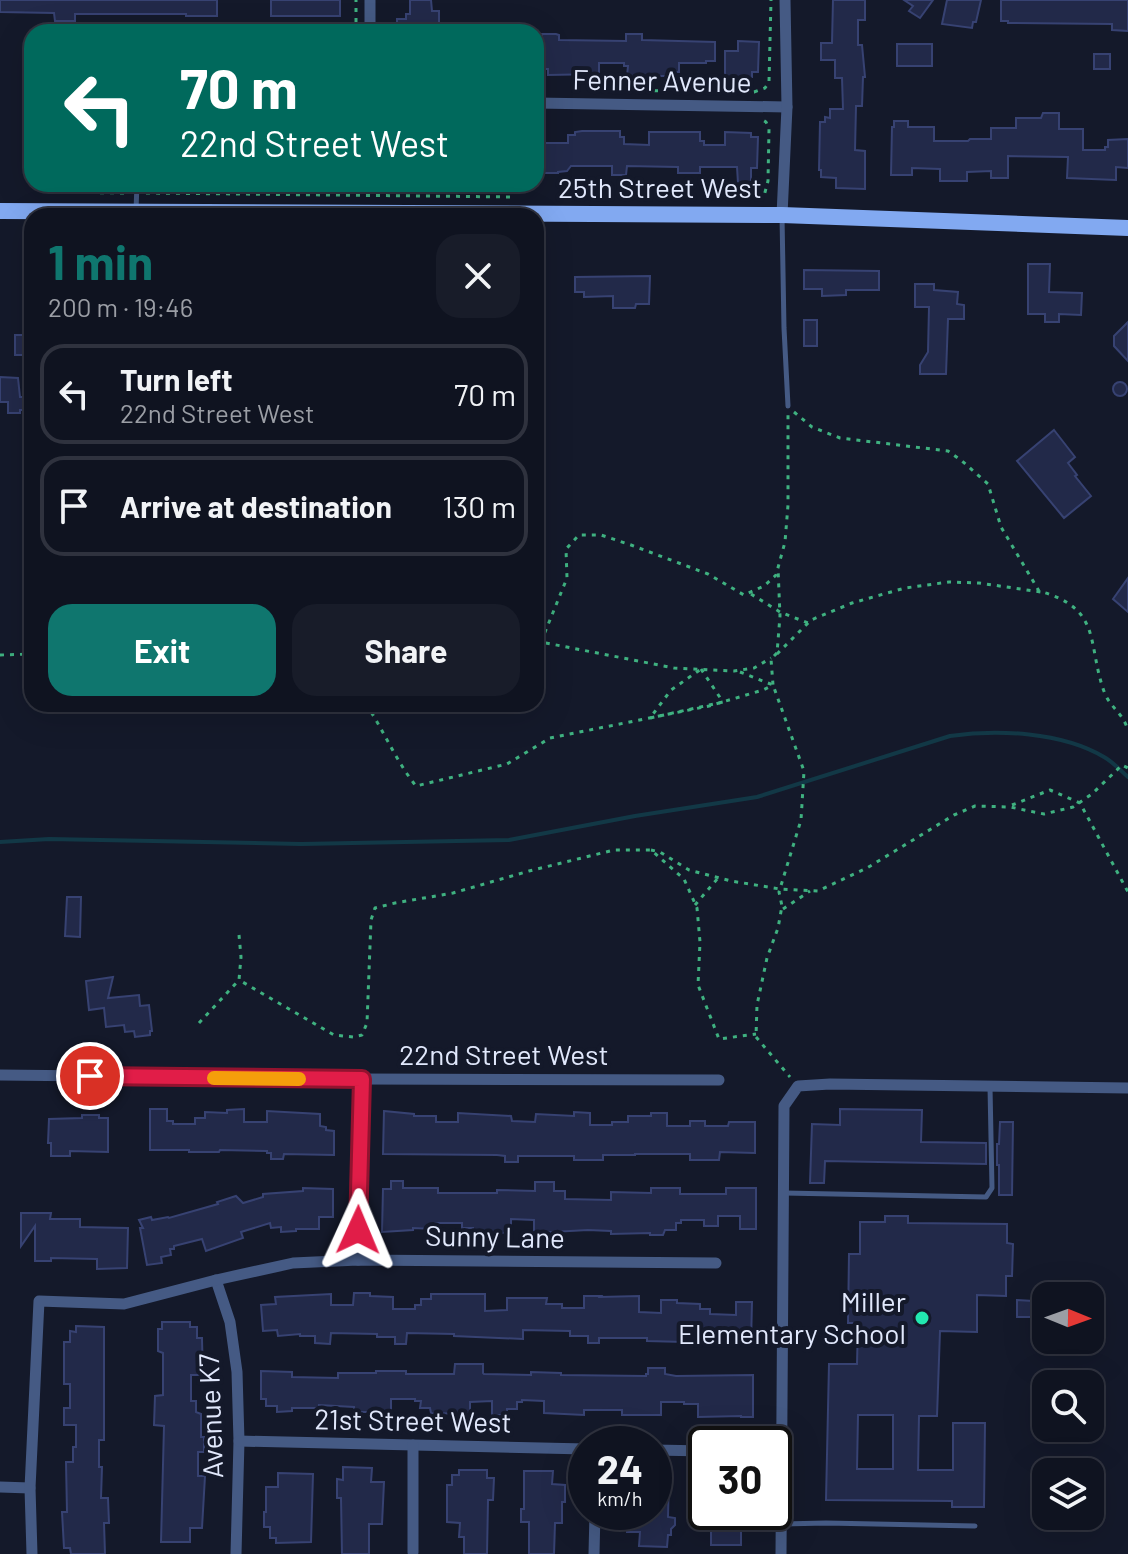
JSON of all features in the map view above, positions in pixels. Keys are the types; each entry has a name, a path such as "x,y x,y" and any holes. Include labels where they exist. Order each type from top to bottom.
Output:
{"street":[{"path":"370,0 370,24"},
{"path":"782,215 787,107 785,0"},
{"name":"Fenner Avenue","path":"544,103 787,107"},
{"name":"25th Street West","path":"0,211 24,211"},
{"name":"25th Street West","path":"544,214 782,215 1128,228"},
{"name":"22nd Street West","path":"0,1075 719,1080"},
{"path":"358,1260 362,1079"},
{"path":"779,1426 784,1106 798,1086 1128,1088"},
{"name":"Sunny Lane","path":"30,1488 39,1301 124,1304 293,1263 358,1260 716,1263"},
{"name":"Avenue K7","path":"216,1280 230,1322 237,1372 236,1554"},
{"name":"21st Street West","path":"239,1441 568,1449"},
{"path":"413,1445 413,1552"},
{"path":"0,1487 30,1488 32,1554"},
{"path":"594,1554 595,1530"},
{"path":"781,1530 781,1554"}],"lane":[{"path":"136,208 137,193"},
{"path":"782,215 788,406"},
{"path":"783,1193 986,1197 992,1188 990,1087"},
{"path":"792,1524 975,1526"}],"path":[{"path":"356,0 356,24"},
{"path":"598,90 761,90 770,76 771,0"},
{"path":"753,200 764,196 768,181 769,129 766,122 758,118"},
{"path":"50,192 516,197"},
{"path":"544,630 567,578 566,549 579,535 601,535 631,545 708,574 744,595 764,586 776,575 785,542 788,406"},
{"path":"788,406 812,427 840,438 948,451 962,461 988,484 1001,527 1041,592"},
{"path":"777,653 780,612 778,568"},
{"path":"544,644 674,668 736,671 754,668 771,659 811,620 852,603 905,588 949,582 1041,592 1060,597 1082,615 1094,640 1099,675 1107,698 1125,720 1128,731"},
{"path":"749,592 780,612 808,623"},
{"path":"0,655 24,654"},
{"path":"771,659 773,685 804,771 801,820 780,889 781,911 757,1005 756,1037 798,1086"},
{"path":"701,669 723,702"},
{"path":"650,718 671,690 701,669"},
{"path":"736,671 773,685"},
{"path":"371,712 401,767 416,786 507,764 550,738 723,702 773,685"},
{"path":"239,980 334,1035 362,1035 367,1023 371,920 375,908 453,893 614,850 651,850 660,852 689,870 718,878 780,889 818,891 867,868 954,815 975,806 1008,807 1044,814 1073,807 1092,794 1122,765 1128,768"},
{"path":"1008,807 1050,790 1080,803 1128,892"},
{"path":"651,850 684,879 695,905 700,942 698,985 719,1039 756,1034"},
{"path":"695,905 718,878"},
{"path":"781,911 810,891"},
{"path":"199,1023 239,980 239,935"}],"building":[{"path":"0,0 217,0 217,16 75,14 75,21 55,21 54,13 0,12"},
{"path":"271,0 340,0 340,16 271,16"},
{"path":"410,0 431,0 432,11 439,11 439,24 397,24 397,19 406,19 406,14 410,14"},
{"path":"833,0 865,0 865,20 858,20 858,45 862,45 865,77 862,106 856,106 855,150 865,151 865,189 836,188 836,178 821,177 819,170 820,122 825,122 825,117 830,118 830,109 843,109 842,78 835,78 835,60 821,60 821,43 832,43"},
{"path":"904,0 933,0 920,18 909,11 913,6"},
{"path":"947,0 981,0 972,28 942,24"},
{"path":"1001,0 1128,0 1128,31 1112,30 1112,24 1008,23 1001,21"},
{"path":"544,34 559,35 559,40 626,41 626,34 642,34 642,40 715,42 715,61 679,63 679,72 672,72 672,76 627,76 628,66 624,63 599,63 599,74 548,75 548,69 544,69"},
{"path":"738,41 759,42 758,72 752,72 752,77 725,77 725,51 738,51"},
{"path":"897,44 932,44 932,66 897,66"},
{"path":"1094,54 1110,54 1110,69 1094,69"},
{"path":"1043,113 1059,113 1059,129 1083,129 1083,150 1105,150 1108,140 1128,139 1128,168 1116,167 1116,180 1067,178 1068,157 1008,156 1008,178 991,178 991,171 967,172 967,181 940,181 940,169 912,168 912,175 891,175 894,121 908,121 908,127 934,127 934,141 968,141 991,139 991,128 1016,128 1016,118 1041,118"},
{"path":"620,131 624,144 649,145 649,132 700,132 700,141 704,141 704,145 725,145 725,132 751,133 751,137 758,137 757,168 751,168 751,184 738,183 737,167 700,167 700,173 678,173 678,167 627,166 626,175 612,175 612,166 571,166 567,171 544,173 544,143 568,143 568,135 575,135 575,132"},
{"path":"1028,264 1050,264 1049,292 1082,293 1081,315 1059,314 1059,322 1045,322 1045,314 1028,314"},
{"path":"804,270 879,271 879,290 846,290 846,295 822,296 822,289 804,289"},
{"path":"650,276 649,304 636,304 635,308 613,308 613,296 584,297 584,292 575,292 575,277"},
{"path":"915,284 934,284 934,290 958,292 957,304 964,305 964,319 948,319 946,374 920,374 920,365 928,352 929,307 915,307"},
{"path":"804,320 817,320 817,346 804,346"},
{"path":"1128,322 1128,361 1114,346 1114,336"},
{"path":"15,335 24,335 24,355 15,355"},
{"path":"0,377 18,378 24,410 8,413 8,402 0,402"},
{"path":"1120,382 1127,389 1120,396 1113,389"},
{"path":"1054,430 1075,457 1068,463 1091,496 1064,518 1017,461"},
{"path":"1128,578 1128,612 1113,599"},
{"path":"67,897 81,897 80,937 65,936"},
{"path":"113,977 108,998 139,995 140,1006 149,1005 150,1035 135,1037 134,1031 125,1032 124,1025 106,1027 104,1008 89,1010 86,981"},
{"path":"150,1109 167,1109 167,1121 173,1121 173,1124 195,1124 195,1118 205,1118 205,1112 227,1113 227,1110 244,1109 244,1122 267,1122 267,1111 320,1114 320,1126 334,1131 334,1155 284,1154 283,1159 271,1159 271,1153 267,1151 150,1150"},
{"path":"840,1109 922,1110 921,1142 986,1143 986,1164 825,1161 824,1183 810,1183 812,1124 840,1125"},
{"path":"384,1111 436,1116 436,1122 458,1122 458,1113 511,1116 512,1121 535,1122 536,1114 574,1116 574,1112 590,1113 590,1125 628,1122 628,1116 651,1116 651,1113 667,1113 667,1126 690,1126 690,1121 705,1121 705,1126 755,1122 755,1153 720,1152 719,1160 690,1160 690,1154 603,1155 603,1160 574,1160 574,1156 518,1156 518,1162 505,1162 505,1156 497,1155 383,1154"},
{"path":"82,1115 108,1118 108,1152 70,1151 70,1156 51,1156 49,1119 82,1118"},
{"path":"1000,1122 1013,1122 1012,1195 999,1195 997,1144"},
{"path":"391,1181 403,1181 403,1188 438,1188 438,1193 535,1191 535,1182 554,1182 554,1191 565,1191 565,1199 611,1200 611,1192 651,1193 651,1188 680,1188 680,1194 726,1194 726,1188 756,1188 756,1229 740,1229 740,1216 718,1216 718,1226 704,1226 704,1220 681,1220 681,1223 676,1223 676,1230 665,1230 663,1235 611,1234 611,1231 588,1230 534,1233 534,1220 511,1219 511,1233 473,1232 473,1228 462,1228 462,1223 434,1223 434,1229 382,1232 383,1189 391,1189"},
{"path":"303,1188 333,1189 333,1217 319,1217 319,1229 281,1232 281,1227 271,1228 270,1223 241,1232 243,1238 206,1251 202,1239 174,1246 170,1249 171,1255 161,1257 162,1263 147,1265 140,1228 143,1228 139,1220 169,1218 236,1196 243,1203 263,1197 263,1194 303,1191"},
{"path":"21,1213 51,1213 50,1219 80,1219 80,1227 128,1228 127,1268 97,1269 97,1259 51,1258 51,1261 35,1261 35,1226 21,1246"},
{"path":"885,1216 908,1216 908,1223 1007,1224 1007,1243 1013,1244 1012,1276 1006,1276 1006,1296 977,1295 977,1332 940,1331 937,1416 919,1416 918,1470 953,1470 953,1423 985,1423 984,1507 952,1507 952,1501 826,1500 829,1364 857,1364 858,1323 848,1323 849,1254 860,1254 860,1222 885,1222","holes":["858,1415 893,1415 893,1469 857,1469"]},
{"path":"354,1293 393,1297 393,1309 415,1309 415,1305 421,1305 421,1299 431,1299 431,1294 485,1294 485,1311 507,1310 507,1298 547,1298 546,1304 584,1308 584,1296 639,1296 639,1312 661,1313 661,1300 677,1300 677,1303 700,1304 700,1309 710,1309 710,1314 736,1315 736,1302 752,1302 751,1343 599,1338 599,1343 588,1343 588,1336 570,1336 570,1331 523,1330 523,1339 407,1333 406,1344 395,1344 395,1337 377,1337 377,1334 331,1333 330,1344 315,1343 315,1336 278,1336 277,1330 263,1331 261,1305 276,1304 275,1297 331,1294 331,1305 353,1305"},
{"path":"1017,1300 1032,1301 1032,1317 1017,1317"},
{"path":"162,1322 190,1322 190,1327 197,1327 197,1338 202,1338 203,1375 191,1375 191,1401 196,1401 196,1412 201,1414 201,1437 204,1437 204,1452 198,1452 198,1476 205,1476 202,1528 190,1528 190,1542 161,1542 164,1426 154,1425 155,1396 163,1395 163,1353 158,1351 158,1329 162,1329"},
{"path":"76,1326 104,1327 104,1440 99,1440 99,1467 102,1467 101,1498 108,1498 109,1523 104,1523 105,1554 71,1554 70,1548 64,1548 62,1512 67,1512 66,1462 73,1462 76,1425 64,1425 64,1408 70,1408 70,1384 64,1384 64,1342 70,1342 70,1331 76,1332"},
{"path":"455,1364 483,1364 484,1374 531,1375 531,1372 646,1376 648,1368 665,1368 665,1374 676,1376 753,1375 753,1417 698,1417 698,1404 684,1402 661,1402 661,1415 622,1415 622,1410 584,1410 584,1415 544,1413 544,1401 522,1400 517,1402 517,1409 507,1409 507,1415 492,1415 492,1401 470,1402 470,1414 431,1413 430,1408 420,1408 421,1401 415,1399 391,1399 391,1412 354,1412 354,1407 319,1405 319,1408 292,1408 292,1411 277,1412 277,1406 266,1406 266,1399 261,1399 261,1371 292,1372 292,1377 338,1378 338,1373 376,1371 454,1374"},
{"path":"343,1467 372,1468 371,1482 384,1482 382,1524 369,1524 369,1554 342,1554 341,1498 337,1498 337,1479 343,1480"},
{"path":"459,1470 487,1470 487,1478 494,1478 493,1500 488,1500 487,1554 464,1554 464,1537 459,1537 460,1523 447,1522 447,1485 452,1485 452,1475 459,1475"},
{"path":"524,1471 553,1471 552,1484 565,1485 562,1523 555,1523 554,1554 529,1554 529,1522 521,1522"},
{"path":"278,1473 313,1474 311,1542 276,1543 276,1538 270,1538 270,1527 264,1527 266,1487 278,1487"},
{"path":"671,1530 671,1535 668,1535 667,1547 639,1546 640,1532 627,1532"},
{"path":"711,1530 741,1530 741,1545 711,1545"}],"waterway":[{"path":"0,842 49,839 301,844 509,840 757,797 950,736 968,734 1029,734 1069,742 1104,757 1128,777"}],"slow traffic":[{"path":"214,1078 299,1079"}],"place":[{"name":"Miller Elementary School","path":"922,1318"}],"route":[{"path":"90,1076 362,1079 358,1230"}]}
